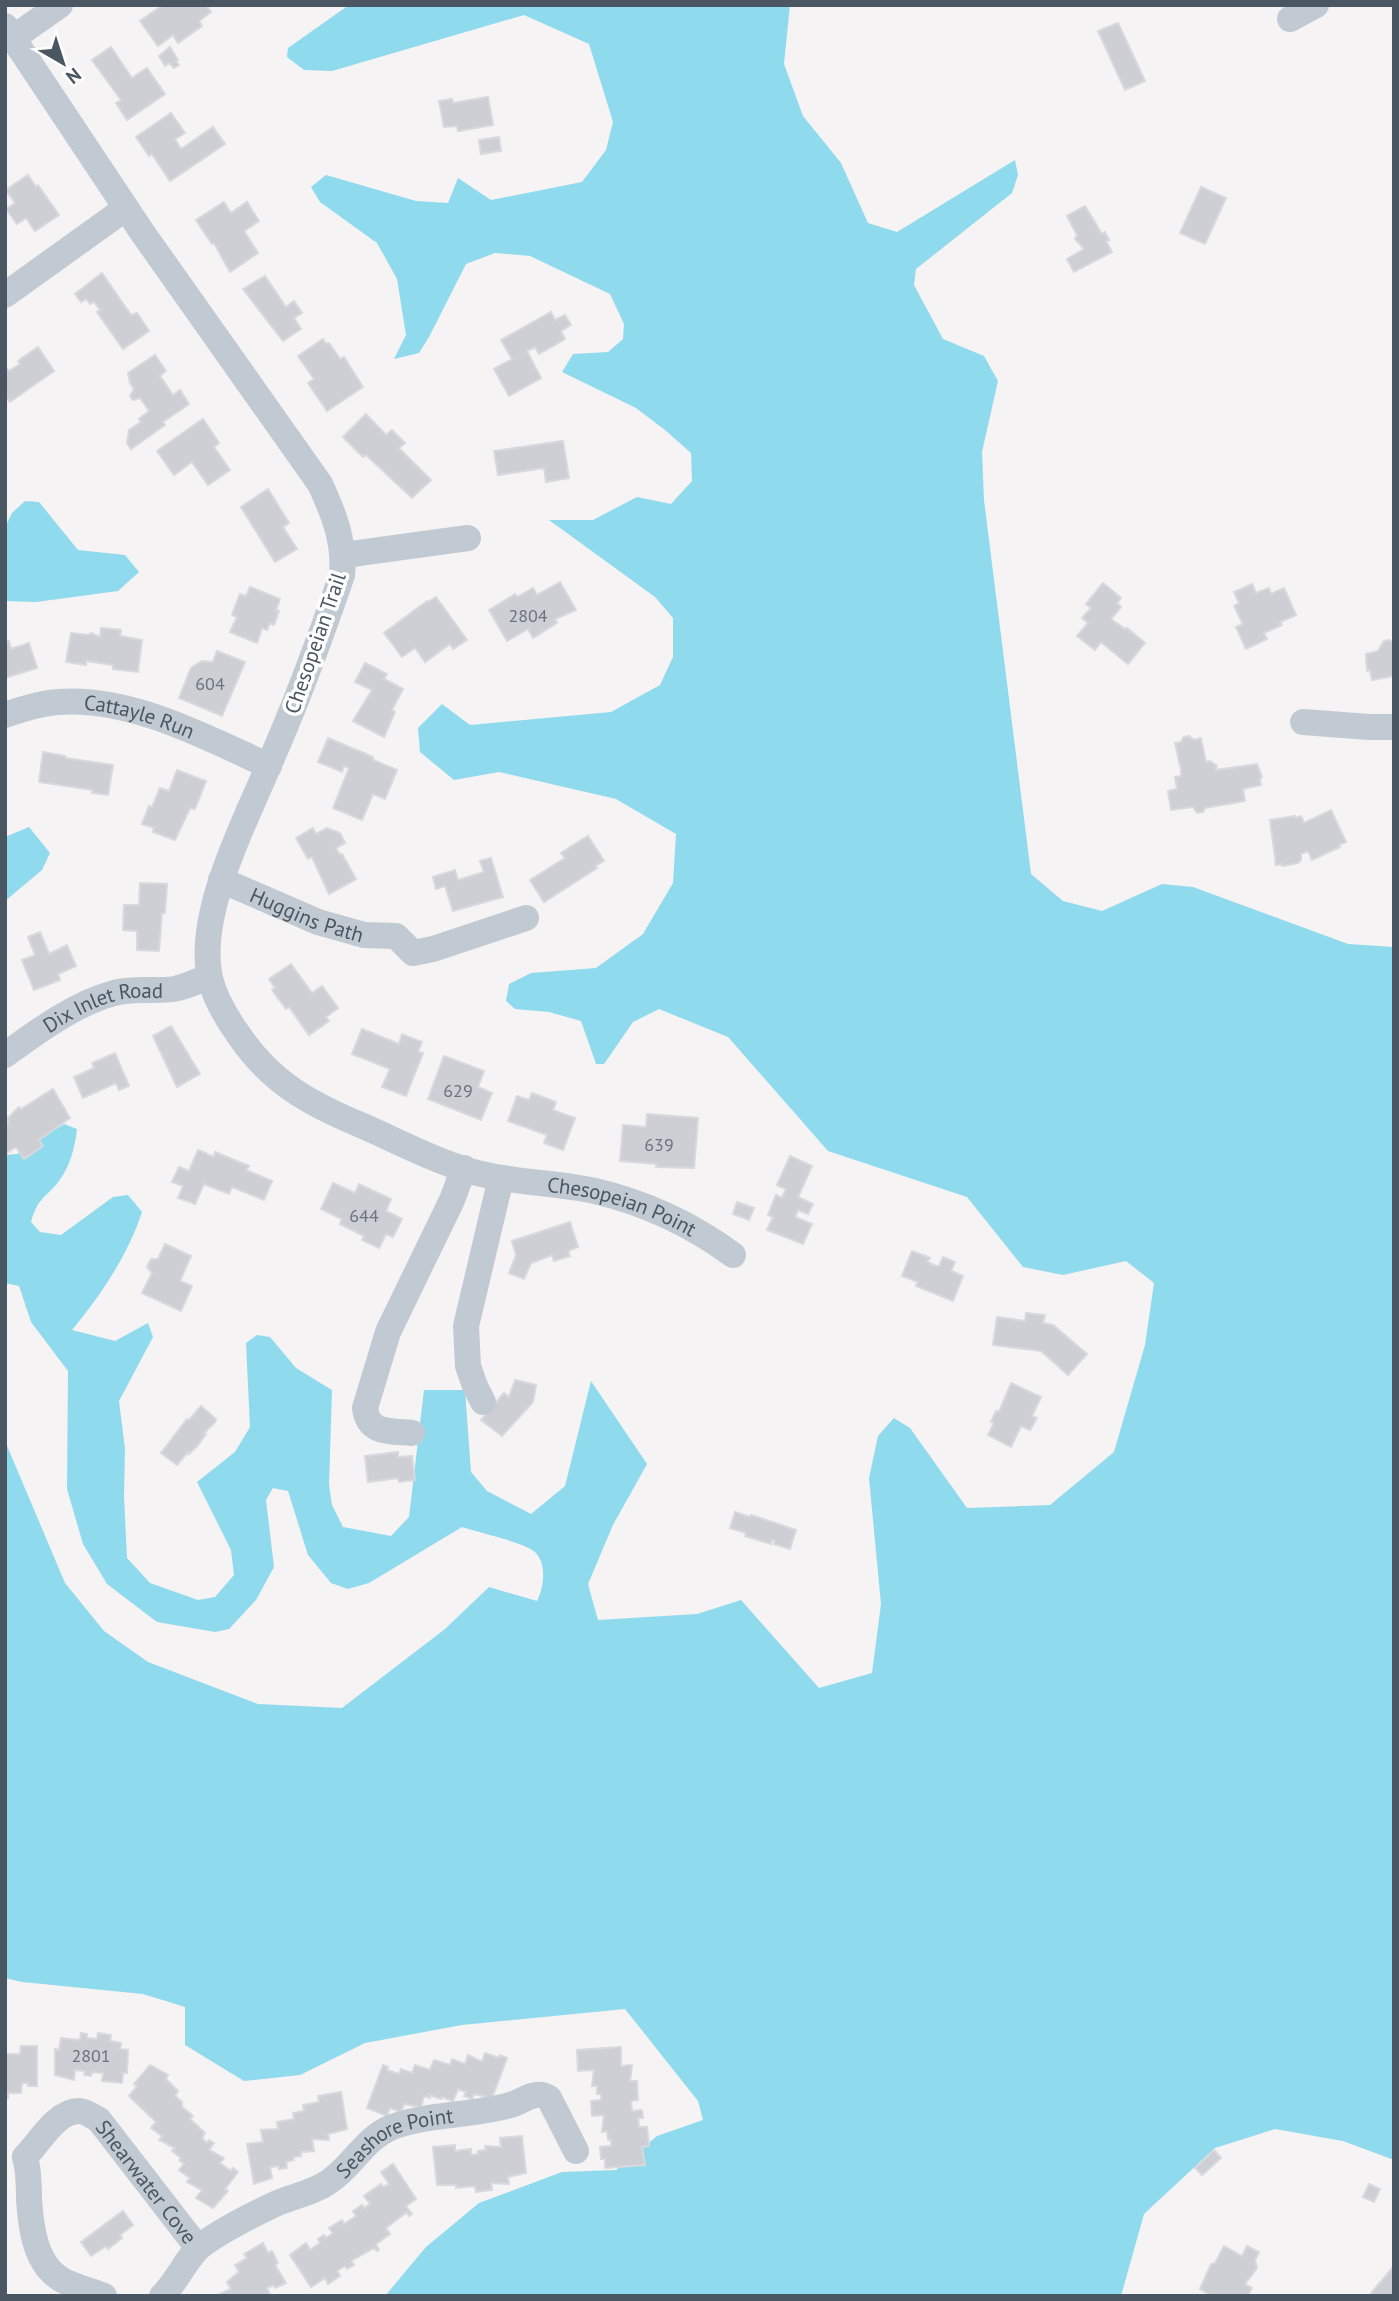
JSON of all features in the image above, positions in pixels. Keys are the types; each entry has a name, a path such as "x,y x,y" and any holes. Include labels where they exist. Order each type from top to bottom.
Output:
{"street":[{"path":"9,32 60,5"},
{"path":"1290,19 1316,5"},
{"name":"Chesopeian Trail","path":"9,32 126,208 320,484 337,524 344,555 342,575 317,648 221,880 213,912 208,953 209,976 215,996 253,1057 281,1082 318,1107 464,1168 501,1178"},
{"path":"5,295 126,208"},
{"path":"344,555 468,538"},
{"name":"Cattayle Run","path":"5,715 57,702 86,702 109,706 193,731 269,766"},
{"path":"1303,722 1394,727"},
{"name":"Huggins Path","path":"221,880 318,922 364,935 396,936 413,953 433,950 526,918"},
{"name":"Dix Inlet Road","path":"5,1055 61,1017 114,993 136,989 175,989 209,976"},
{"path":"412,1433 378,1430 366,1417 365,1408 388,1332 452,1200 464,1168"},
{"path":"483,1402 468,1366 466,1326 501,1178"},
{"name":"Chesopeian Point","path":"501,1178 593,1191 637,1202 679,1220 733,1255"},
{"name":"Seashore Point","path":"198,2248 272,2205 310,2193 331,2181 349,2166 372,2140 387,2129 405,2122 462,2115 510,2105 536,2094 545,2095 576,2151"},
{"name":"Shearwater Cove","path":"104,2296 63,2280 45,2264 37,2250 15,2152 39,2143 50,2127 64,2116 78,2111 88,2113 99,2120 198,2248 162,2296"}],"water":[{"path":"349,5 790,5 784,64 803,116 841,163 868,223 897,232 1015,160 1018,175 1012,193 916,269 914,285 943,339 984,356 998,381 982,452 984,500 1031,874 1063,901 1102,911 1162,884 1193,887 1348,944 1394,947 1394,2160 1343,2141 1275,2129 1215,2148 1144,2214 1121,2296 385,2296 426,2247 479,2203 562,2172 616,2170 657,2136 703,2120 698,2101 625,2009 462,2025 365,2043 300,2075 244,2081 185,2045 185,2007 143,1994 5,1978 5,1441 65,1583 104,1631 148,1662 258,1704 342,1708 445,1629 489,1587 537,1601 543,1574 541,1560 532,1550 462,1527 369,1583 348,1589 331,1583 308,1555 288,1491 273,1488 266,1500 274,1567 256,1600 229,1629 215,1632 157,1622 107,1584 83,1544 67,1489 68,1371 31,1322 19,1286 5,1283 5,1155 17,1154 64,1124 77,1129 66,1169 39,1203 31,1222 40,1232 61,1235 113,1197 128,1195 142,1212 113,1274 72,1330 115,1341 148,1323 153,1337 119,1401 125,1449 127,1558 150,1583 198,1600 215,1597 234,1575 231,1550 197,1482 235,1452 250,1427 246,1343 257,1335 270,1337 296,1368 332,1390 329,1485 332,1505 343,1527 391,1536 409,1517 424,1390 465,1390 471,1472 487,1491 531,1514 565,1486 591,1381 647,1464 613,1525 588,1584 598,1620 697,1614 741,1600 819,1688 872,1673 881,1604 869,1478 878,1436 894,1418 910,1428 967,1508 1050,1505 1114,1452 1145,1345 1154,1283 1126,1261 1063,1275 1023,1267 967,1197 828,1151 728,1037 659,1009 633,1022 604,1064 596,1064 581,1021 549,1012 515,1009 506,1001 509,984 531,973 596,968 643,934 673,883 676,834 616,799 499,772 454,780 420,752 418,728 442,704 470,725 611,712 660,685 673,657 673,618 655,597 549,520 593,520 637,497 671,504 692,481 691,453 636,408 562,372 573,354 608,352 623,339 624,324 610,294 530,256 495,253 466,264 419,353 394,359 406,335 397,279 377,243 320,202 311,187 326,175 416,201 448,203 458,178 491,200 582,182 606,150 613,122 589,44 524,15 332,71 304,70 287,57 288,48"},
{"path":"25,501 39,502 78,550 125,555 139,572 118,591 36,602 5,601 5,527 12,513"},
{"path":"29,827 50,853 42,870 5,901 5,837"}],"building":[{"path":"163,5 206,5 211,12 199,21 202,26 178,43 173,35 158,46 140,21"},
{"path":"1118,23 1145,81 1125,90 1098,31"},
{"path":"111,47 132,78 147,68 165,94 127,120 116,103 121,100 92,60"},
{"path":"170,47 179,65 174,68 169,63 165,66 159,56"},
{"path":"488,97 493,125 458,131 457,126 444,127 439,101 452,99 453,103"},
{"path":"171,113 185,133 175,139 181,149 213,127 225,144 170,181 152,154 149,156 136,137"},
{"path":"499,137 501,151 481,154 479,140"},
{"path":"28,175 59,215 35,231 26,218 17,224 6,209 15,203 6,190"},
{"path":"1201,187 1226,198 1205,244 1180,233"},
{"path":"224,202 231,213 247,202 259,221 244,231 258,253 230,272 214,243 212,244 196,220"},
{"path":"1085,206 1102,234 1105,232 1112,252 1074,272 1067,259 1084,249 1075,239 1077,235 1067,216"},
{"path":"102,273 131,315 137,313 149,331 123,349 97,312 100,310 95,303 90,304 86,299 81,302 75,294"},
{"path":"265,276 286,307 294,301 302,313 294,318 301,329 283,341 243,289"},
{"path":"551,312 555,320 565,315 571,325 561,331 565,339 539,354 535,347 527,351 541,378 509,396 494,369 512,359 501,340"},
{"path":"323,339 340,359 344,357 363,387 327,411 308,383 314,379 298,356"},
{"path":"38,347 54,371 10,402 5,396 5,367 9,371"},
{"path":"155,355 166,371 160,376 173,395 180,390 189,404 131,449 127,443 129,430 141,422 139,419 149,411 140,398 133,400 130,396 134,389 128,373"},
{"path":"366,414 386,435 392,430 405,443 399,448 431,480 412,498 343,437"},
{"path":"203,419 219,443 214,447 230,470 208,485 192,462 174,475 157,451"},
{"path":"563,441 569,478 546,482 544,468 498,475 494,451"},
{"path":"268,489 289,523 283,527 297,549 275,562 241,507"},
{"path":"560,582 576,610 555,619 557,623 533,638 528,629 507,641 489,610 515,594 517,597 533,588 537,595"},
{"path":"1103,583 1121,598 1117,603 1121,607 1111,619 1145,643 1128,664 1101,642 1095,650 1077,636 1088,623 1082,618 1091,608 1086,604"},
{"path":"1252,584 1256,593 1269,588 1271,594 1284,588 1296,615 1264,633 1267,639 1246,649 1236,627 1243,624 1234,606 1239,603 1234,592"},
{"path":"250,587 280,599 274,625 270,623 267,630 262,628 257,643 230,632 237,617 232,615 240,594 246,596"},
{"path":"436,597 467,640 453,649 450,644 425,662 415,648 402,657 384,633"},
{"path":"101,628 121,630 120,636 142,640 138,672 113,669 113,665 86,661 86,665 66,662 71,633 91,633 100,637"},
{"path":"9,641 11,649 29,643 37,668 5,678 5,642"},
{"path":"1384,641 1394,643 1394,676 1372,680 1370,670 1367,671 1366,654 1378,651"},
{"path":"217,651 245,662 222,716 179,698 191,668 202,661 213,662"},
{"path":"365,663 387,674 384,679 403,689 392,710 395,712 384,737 353,721 372,690 355,682"},
{"path":"1189,736 1194,740 1201,738 1206,762 1210,761 1217,766 1216,770 1257,764 1262,777 1261,785 1243,789 1245,801 1205,808 1203,812 1197,813 1193,807 1171,810 1168,791 1177,789 1175,777 1181,776 1175,743"},
{"path":"328,738 397,770 385,799 373,794 362,820 333,808 349,768 344,766 342,772 318,762"},
{"path":"43,752 113,765 108,795 92,793 93,790 39,782"},
{"path":"177,770 206,781 195,809 190,808 175,840 153,832 154,828 142,824 160,788 169,791"},
{"path":"1331,810 1346,842 1312,860 1308,851 1301,854 1298,863 1276,865 1270,820 1301,816 1304,823"},
{"path":"313,828 316,834 327,828 340,833 345,843 336,848 356,879 329,894 312,857 308,859 296,838"},
{"path":"588,836 604,861 544,902 530,880 565,858 561,853"},
{"path":"491,858 503,897 453,911 445,886 436,889 433,877 455,870 458,880 484,872 480,861"},
{"path":"140,883 167,884 159,951 137,950 137,931 123,930 124,905 139,905"},
{"path":"40,932 49,954 67,945 76,966 58,974 60,980 34,990 22,960 35,955 28,937"},
{"path":"291,964 312,993 322,986 338,1008 326,1017 329,1021 309,1035 289,1007 286,1009 272,990 275,988 269,979"},
{"path":"171,1026 200,1074 177,1087 153,1036"},
{"path":"362,1029 399,1044 402,1034 422,1042 418,1052 423,1053 406,1096 382,1087 390,1069 352,1054"},
{"path":"115,1053 129,1086 119,1090 116,1083 83,1098 74,1077 94,1068 92,1063"},
{"path":"444,1056 484,1071 478,1087 492,1093 481,1120 428,1099"},
{"path":"53,1089 70,1118 39,1140 43,1146 24,1159 16,1147 5,1154 5,1126 9,1123 7,1119 19,1107 21,1109"},
{"path":"532,1093 556,1102 553,1110 575,1118 563,1150 544,1143 547,1135 508,1121 517,1096 529,1100"},
{"path":"647,1114 698,1118 694,1168 656,1167 657,1164 620,1161 623,1125 646,1127"},
{"path":"198,1150 214,1157 215,1152 249,1166 246,1170 272,1181 264,1200 232,1187 229,1194 204,1184 195,1204 178,1198 183,1186 172,1182 179,1167 189,1171"},
{"path":"790,1156 812,1166 798,1197 813,1204 808,1214 798,1210 795,1217 812,1224 803,1244 767,1230 773,1217 768,1215 776,1195 782,1198 786,1189 777,1185"},
{"path":"333,1183 355,1193 359,1184 391,1199 386,1211 402,1219 393,1237 386,1234 379,1248 362,1240 364,1236 340,1224 342,1219 321,1209"},
{"path":"737,1202 754,1208 749,1220 733,1214"},
{"path":"570,1222 578,1247 568,1251 570,1256 554,1261 552,1255 531,1263 524,1279 509,1273 516,1255 512,1241"},
{"path":"165,1244 191,1256 180,1281 192,1286 181,1311 142,1293 152,1273 147,1267 151,1259 158,1259"},
{"path":"912,1251 930,1258 927,1262 936,1266 939,1266 943,1257 955,1262 951,1271 963,1276 953,1301 916,1286 918,1282 902,1276"},
{"path":"1026,1313 1045,1315 1043,1323 1053,1325 1087,1354 1068,1375 1041,1351 993,1345 997,1317 1025,1321"},
{"path":"515,1380 536,1385 533,1402 502,1436 481,1420 504,1393 509,1397"},
{"path":"1011,1383 1041,1397 1032,1416 1037,1418 1030,1430 1021,1426 1011,1447 988,1435 994,1423 991,1422 996,1411 999,1412"},
{"path":"201,1406 216,1419 215,1422 204,1433 206,1434 197,1446 177,1465 161,1453 187,1419"},
{"path":"398,1452 398,1457 412,1456 415,1480 399,1482 398,1478 368,1482 365,1456"},
{"path":"735,1512 796,1530 790,1549 774,1544 775,1541 772,1540 771,1544 745,1536 746,1533 730,1528"},
{"path":"81,2033 87,2034 87,2038 97,2039 98,2033 111,2035 110,2041 121,2043 120,2049 128,2050 127,2073 123,2073 122,2083 102,2081 103,2073 92,2072 91,2076 84,2075 85,2071 75,2070 74,2080 55,2075 55,2049 59,2050 61,2038 80,2040"},
{"path":"21,2046 37,2046 37,2086 22,2083 21,2093 8,2093 8,2098 5,2098 5,2054 20,2054"},
{"path":"621,2047 621,2066 632,2065 630,2081 637,2081 638,2100 631,2101 632,2111 642,2110 643,2118 638,2118 639,2127 647,2127 649,2146 642,2147 645,2165 605,2168 600,2147 611,2146 611,2140 608,2140 607,2131 602,2132 604,2115 592,2116 591,2101 601,2100 601,2094 597,2094 597,2086 592,2086 594,2070 578,2071 577,2050"},
{"path":"485,2053 507,2058 492,2098 474,2094 472,2099 464,2096 466,2092 458,2089 453,2101 424,2096 421,2107 404,2104 401,2112 390,2108 387,2116 367,2108 383,2065 388,2067 387,2070 399,2074 401,2069 412,2073 415,2065 430,2070 434,2060 450,2065 452,2059 465,2064 468,2055 482,2062"},
{"path":"150,2065 168,2075 166,2079 178,2091 175,2096 182,2102 182,2107 193,2116 190,2119 205,2133 202,2138 207,2143 209,2140 214,2143 209,2150 224,2158 220,2163 231,2171 233,2168 238,2172 225,2189 228,2191 213,2208 196,2198 202,2190 187,2182 190,2178 179,2170 184,2164 172,2151 175,2148 159,2140 162,2136 151,2128 156,2122 129,2096 137,2086 134,2084"},
{"path":"341,2092 347,2129 328,2134 329,2140 312,2139 314,2151 301,2152 301,2156 293,2157 294,2160 286,2162 287,2168 270,2167 272,2178 254,2184 247,2144 263,2142 261,2130 278,2129 277,2122 294,2119 293,2113 304,2111 303,2105 319,2102 318,2096"},
{"path":"522,2136 526,2173 508,2177 509,2184 491,2183 492,2190 476,2192 475,2186 456,2188 456,2185 437,2185 433,2147 455,2145 455,2151 471,2149 471,2155 486,2150 485,2146 501,2147 500,2138"},
{"path":"1214,2150 1221,2158 1202,2175 1195,2168"},
{"path":"393,2164 416,2199 406,2206 412,2214 409,2216 407,2212 386,2228 390,2234 376,2244 379,2250 374,2248 351,2261 354,2265 337,2271 340,2276 328,2284 325,2278 311,2287 290,2255 306,2243 310,2250 320,2243 318,2239 333,2233 329,2228 342,2220 344,2224 356,2216 353,2211 362,2205 364,2208 370,2204 364,2196 381,2184 383,2187 389,2184 381,2172"},
{"path":"1369,2184 1380,2189 1374,2202 1363,2197"},
{"path":"123,2211 133,2225 108,2249 106,2246 91,2256 81,2242"},
{"path":"263,2243 268,2253 272,2251 278,2263 275,2265 286,2283 267,2288 270,2294 266,2296 215,2296 231,2289 227,2282 239,2272 235,2265 247,2258 244,2254"},
{"path":"1224,2246 1242,2256 1247,2246 1259,2252 1255,2260 1257,2268 1245,2284 1252,2288 1248,2296 1212,2296 1200,2289 1211,2264 1215,2263"},
{"path":"1394,2266 1394,2296 1375,2296 1371,2293"}]}
